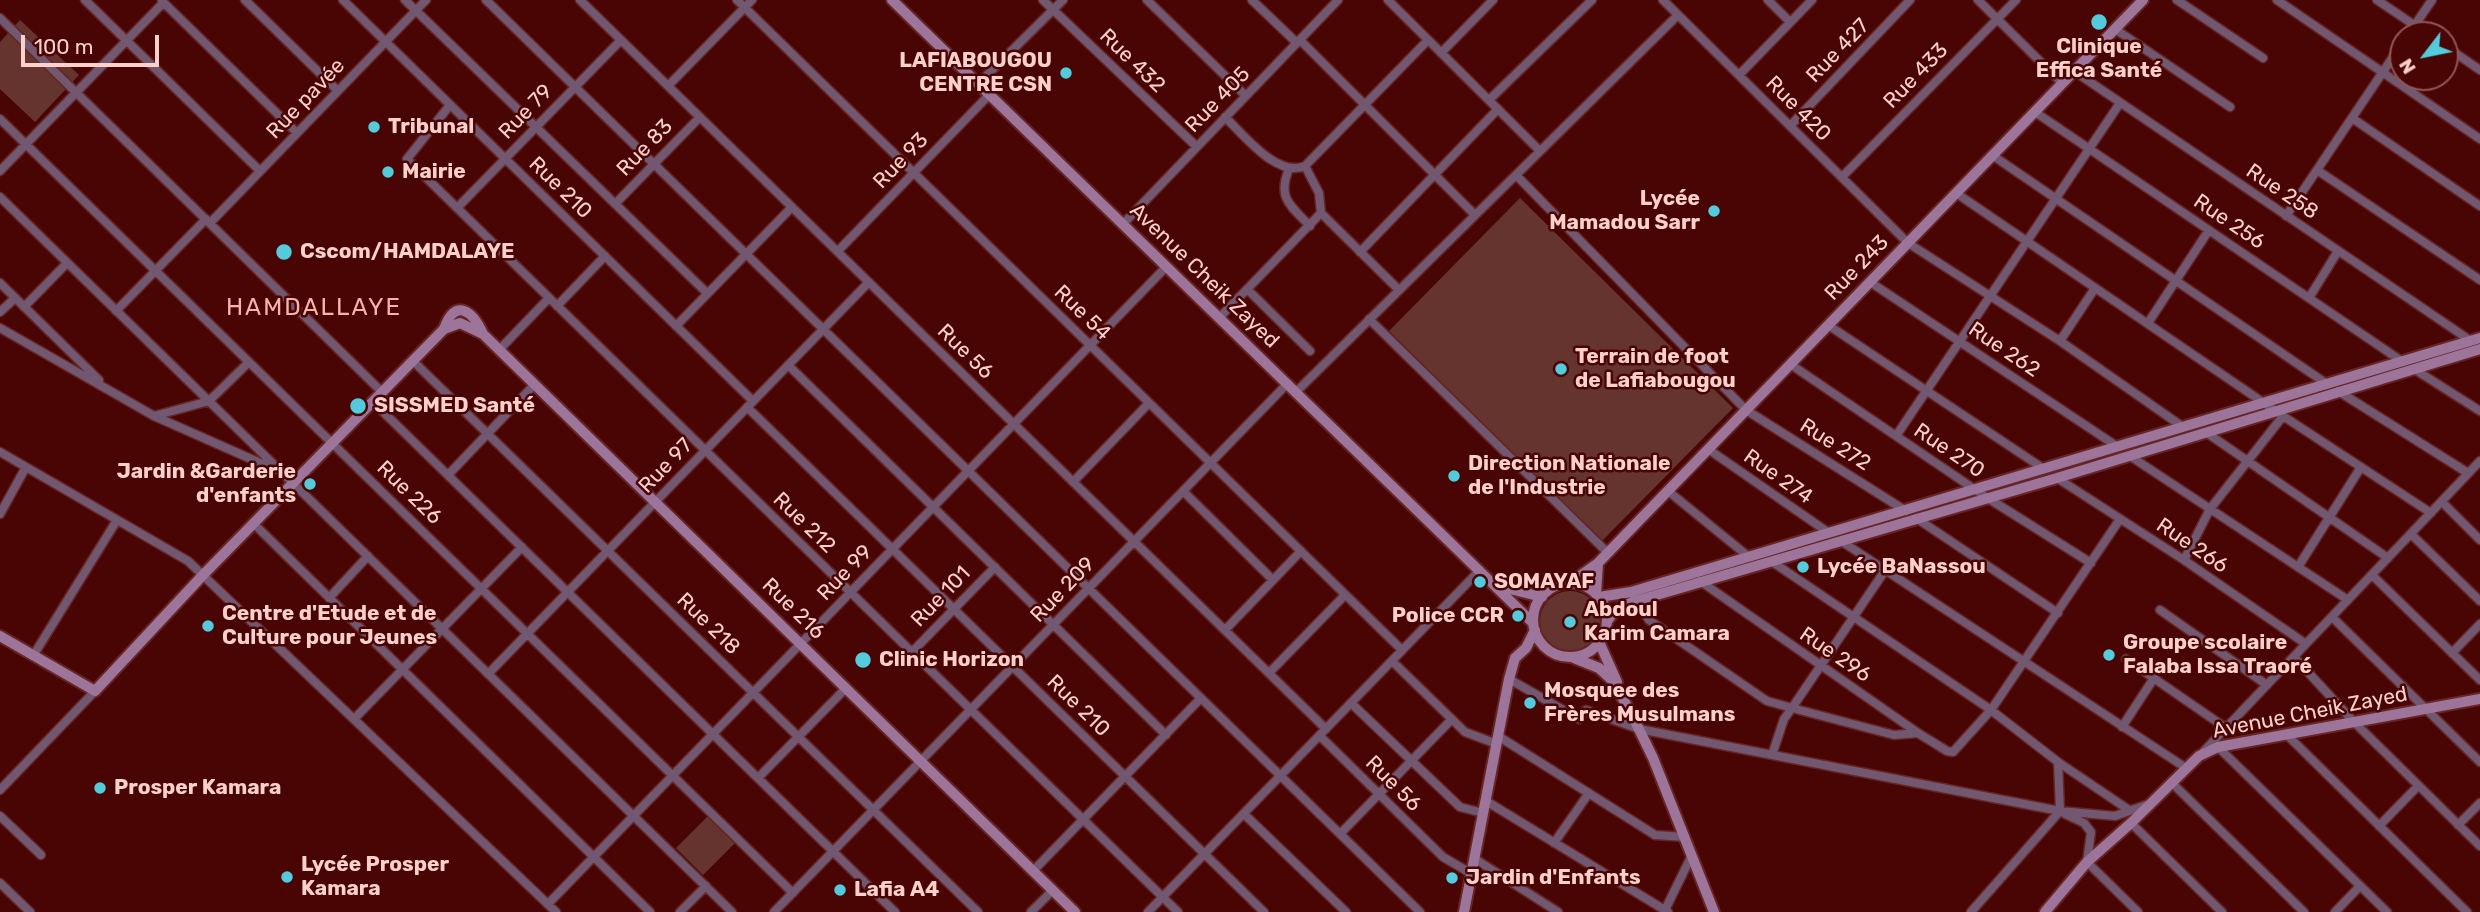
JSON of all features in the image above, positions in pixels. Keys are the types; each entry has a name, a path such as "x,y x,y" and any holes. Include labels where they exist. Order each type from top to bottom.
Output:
{"street":[{"path":"85,0 260,171"},
{"path":"244,0 338,91"},
{"name":"Rue 210","path":"343,0 676,326 892,549 1264,912"},
{"path":"405,0 707,293"},
{"name":"Rue pavée","path":"116,311 260,171 426,0"},
{"path":"486,0 1420,912"},
{"name":"Rue 56","path":"580,0 1269,673 1379,794 1443,857 1472,874"},
{"name":"Rue 54","path":"737,0 1402,650"},
{"path":"668,86 752,0"},
{"name":"Avenue Cheik Zayed","path":"892,0 1480,570 1534,626"},
{"name":"Rue 432","path":"1043,0 1197,148"},
{"path":"978,84 1063,0"},
{"path":"1147,0 1246,96"},
{"path":"1252,0 1365,105 1475,215"},
{"name":"Rue 405","path":"1122,225 1338,0"},
{"path":"1388,0 1540,151"},
{"path":"1489,100 1591,0"},
{"name":"Rue 420","path":"1663,0 1908,243 2060,341 2183,427"},
{"path":"1768,0 1790,22"},
{"path":"1739,75 1811,0"},
{"name":"Rue 427","path":"1790,126 1910,0"},
{"path":"1978,0 2062,83"},
{"name":"Rue 433","path":"1842,177 2016,0"},
{"name":"Rue 243","path":"1570,583 1608,553 2143,0"},
{"path":"2177,0 2263,58"},
{"path":"2278,0 2480,139"},
{"path":"2376,0 2409,21"},
{"path":"2418,21 2432,0"},
{"path":"0,171 127,41 162,1 297,133"},
{"path":"1441,53 1492,1"},
{"name":"Rue 209","path":"774,912 1210,463 1370,320 1678,15"},
{"path":"0,19 382,392"},
{"path":"2115,29 2230,107"},
{"name":"Rue 79","path":"457,208 621,40"},
{"path":"1226,117 1265,157 1289,169 1305,166 1428,40"},
{"path":"2459,56 2480,70"},
{"path":"2286,216 2389,64"},
{"name":"Rue 258","path":"2074,71 2338,251 2475,340"},
{"name":"Rue 93","path":"838,251 989,95"},
{"path":"1896,436 2120,103"},
{"name":"Rue 212","path":"450,105 407,159 1178,912"},
{"path":"1360,251 1498,109"},
{"name":"Rue 256","path":"2035,112 2403,362"},
{"name":"Rue 83","path":"615,204 700,117"},
{"path":"2352,118 2480,206"},
{"name":"Rue 226","path":"0,119 793,893"},
{"path":"1993,155 2327,384"},
{"path":"1305,166 1319,193 1321,213 1399,290"},
{"path":"1289,169 1283,184 1285,196 1310,226"},
{"path":"2317,170 2480,280"},
{"name":"Rue 272","path":"1516,175 1746,410 1906,511"},
{"path":"1956,193 2279,414 2431,513"},
{"path":"0,197 732,912"},
{"path":"676,326 792,206"},
{"path":"1220,317 1321,213"},
{"path":"2148,323 2209,230"},
{"path":"2309,298 2338,251"},
{"path":"557,306 605,257"},
{"path":"24,307 67,263"},
{"name":"Rue 99","path":"548,904 1167,266"},
{"name":"Rue 97","path":"488,674 869,282"},
{"name":"Rue 262","path":"1870,282 2118,447"},
{"path":"0,283 108,390"},
{"path":"2060,341 2095,288"},
{"path":"1247,289 1310,351"},
{"path":"0,312 15,298"},
{"path":"499,350 550,298"},
{"path":"1370,320 1608,553"},
{"name":"Rue 216","path":"413,361 444,329 460,323 483,334 1075,912"},
{"path":"1828,325 2045,469"},
{"path":"0,328 154,416 282,473"},
{"path":"1598,596 1633,596 1700,581 1829,533 2475,340"},
{"path":"1574,658 1588,653 1600,644 1612,613 1633,596 1749,556 1769,556 1841,541 1916,517 2279,414 2338,391 2480,349"},
{"path":"0,790 253,523 413,361"},
{"name":"Rue 218","path":"413,361 978,912"},
{"path":"154,416 209,401 249,362"},
{"name":"Rue 270","path":"1790,364 1975,490 2091,564"},
{"path":"788,365 1166,735"},
{"path":"2414,369 2480,411"},
{"path":"448,475 535,384"},
{"path":"2338,391 2468,474"},
{"path":"373,402 895,912"},
{"path":"1073,482 1149,403"},
{"path":"2184,560 2210,509 2279,414"},
{"path":"2207,433 2389,558"},
{"name":"Rue 274","path":"1708,449 1829,533"},
{"path":"0,452 188,561 556,912"},
{"path":"2130,456 2348,600"},
{"path":"2199,756 2480,461"},
{"path":"0,514 26,467"},
{"path":"2298,567 2361,467"},
{"name":"Rue 266","path":"2057,478 2184,560 2306,644"},
{"path":"1183,491 1273,580"},
{"path":"1668,491 1749,556"},
{"path":"2442,502 2480,540"},
{"path":"1916,517 2058,613"},
{"path":"1991,710 2120,519"},
{"path":"33,656 117,520"},
{"path":"253,523 650,912"},
{"path":"2411,534 2480,601"},
{"path":"1841,541 1884,572 2186,768"},
{"path":"354,719 522,547"},
{"path":"1225,630 1301,551"},
{"path":"329,598 368,556"},
{"path":"1769,556 1853,618 1991,710 2058,762 2129,810"},
{"path":"1598,563 1598,596"},
{"name":"Rue 101","path":"912,652 995,567"},
{"path":"1148,912 1480,570"},
{"path":"1772,754 1784,719 1884,572"},
{"path":"2372,575 2480,680"},
{"name":"Avenue Cheik Zayed","path":"1489,579 1510,589 1542,597"},
{"name":"Rue 296","path":"1700,581 1947,751 1953,752 1991,710"},
{"path":"1464,912 1509,679 1515,658 1526,648 1534,626 1535,609 1550,589 1570,583 1589,588 1598,596 1604,604 1608,620"},
{"path":"1269,673 1345,595"},
{"path":"1633,596 1649,620 1767,701 1894,735 1918,733"},
{"path":"2160,610 2267,685"},
{"path":"2332,617 2480,762"},
{"path":"2452,653 2480,624"},
{"path":"1534,626 1544,647 1553,653 1599,668 1613,681 1633,717"},
{"path":"0,636 95,691"},
{"path":"1600,644 1685,837 1714,912"},
{"path":"1526,648 1544,647"},
{"path":"2294,657 2354,722 2480,846"},
{"path":"2126,659 2226,727"},
{"path":"1392,661 1465,732 1497,740 1655,835 1685,837"},
{"path":"2122,727 2154,678"},
{"path":"1509,679 1579,719 1586,710 1639,729 2060,811 2115,816 2149,804"},
{"path":"758,778 846,688"},
{"path":"1034,871 1201,698"},
{"name":"Avenue Cheik Zayed","path":"2045,912 2087,862 2199,756 2218,747 2480,699"},
{"path":"1351,703 1460,807 1483,813"},
{"path":"1340,834 1452,719"},
{"path":"2286,734 2464,911"},
{"path":"2218,747 2386,912"},
{"path":"1971,912 2060,811 2058,762"},
{"path":"2171,782 2304,912"},
{"path":"2379,826 2418,786"},
{"path":"1554,843 1589,793"},
{"path":"1486,801 1666,911 1692,855"},
{"path":"2458,825 2480,803"},
{"path":"2060,811 2084,823 2091,832 2087,862 2138,912"},
{"path":"1244,814 1346,912"},
{"path":"0,816 41,855"},
{"path":"2131,823 2222,912"},
{"path":"1475,859 1558,912"},
{"path":"0,883 30,912"},
{"path":"680,912 706,886"},
{"path":"2335,912 2360,886"},
{"path":"1031,912 1053,890"},
{"path":"1535,912 1541,902"}],"shaded area":[{"path":"20,20 79,75 35,122 0,89 0,42"},
{"name":"Terrain de foot de Lafiabougou","path":"1520,198 1733,408 1602,541 1389,331"},
{"path":"1570,591 1591,600 1600,621 1591,642 1570,651 1549,642 1540,621 1549,600"},
{"path":"708,816 735,843 703,875 676,848"}],"place":[{"name":"Clinique Effica Santé","path":"2099,22"},
{"name":"LAFIABOUGOU CENTRE CSN","path":"1066,73"},
{"name":"Tribunal","path":"374,127"},
{"name":"Mairie","path":"388,172"},
{"name":"Lycée Mamadou Sarr","path":"1714,211"},
{"name":"Cscom/HAMDALAYE","path":"284,252"},
{"name":"Terrain de foot de Lafiabougou","path":"1561,369"},
{"name":"SISSMED Santé","path":"358,406"},
{"name":"Direction Nationale de l'Industrie","path":"1454,476"},
{"name":"Jardin &Garderie d'enfants","path":"310,484"},
{"name":"Lycée BaNassou","path":"1803,567"},
{"name":"SOMAYAF","path":"1480,582"},
{"name":"Police CCR","path":"1518,616"},
{"name":"Abdoul Karim Camara","path":"1570,622"},
{"name":"Centre d'Etude et de Culture pour Jeunes","path":"208,626"},
{"name":"Groupe scolaire Falaba Issa Traoré","path":"2109,655"},
{"name":"Clinic Horizon","path":"863,660"},
{"name":"Mosquee des Frères Musulmans","path":"1530,703"},
{"name":"Prosper Kamara","path":"100,788"},
{"name":"Lycée Prosper Kamara","path":"287,877"},
{"name":"Jardin d'Enfants","path":"1452,878"},
{"name":"Lafia A4","path":"840,890"}],"district":[{"name":"HAMDALLAYE","path":"314,308"}]}
